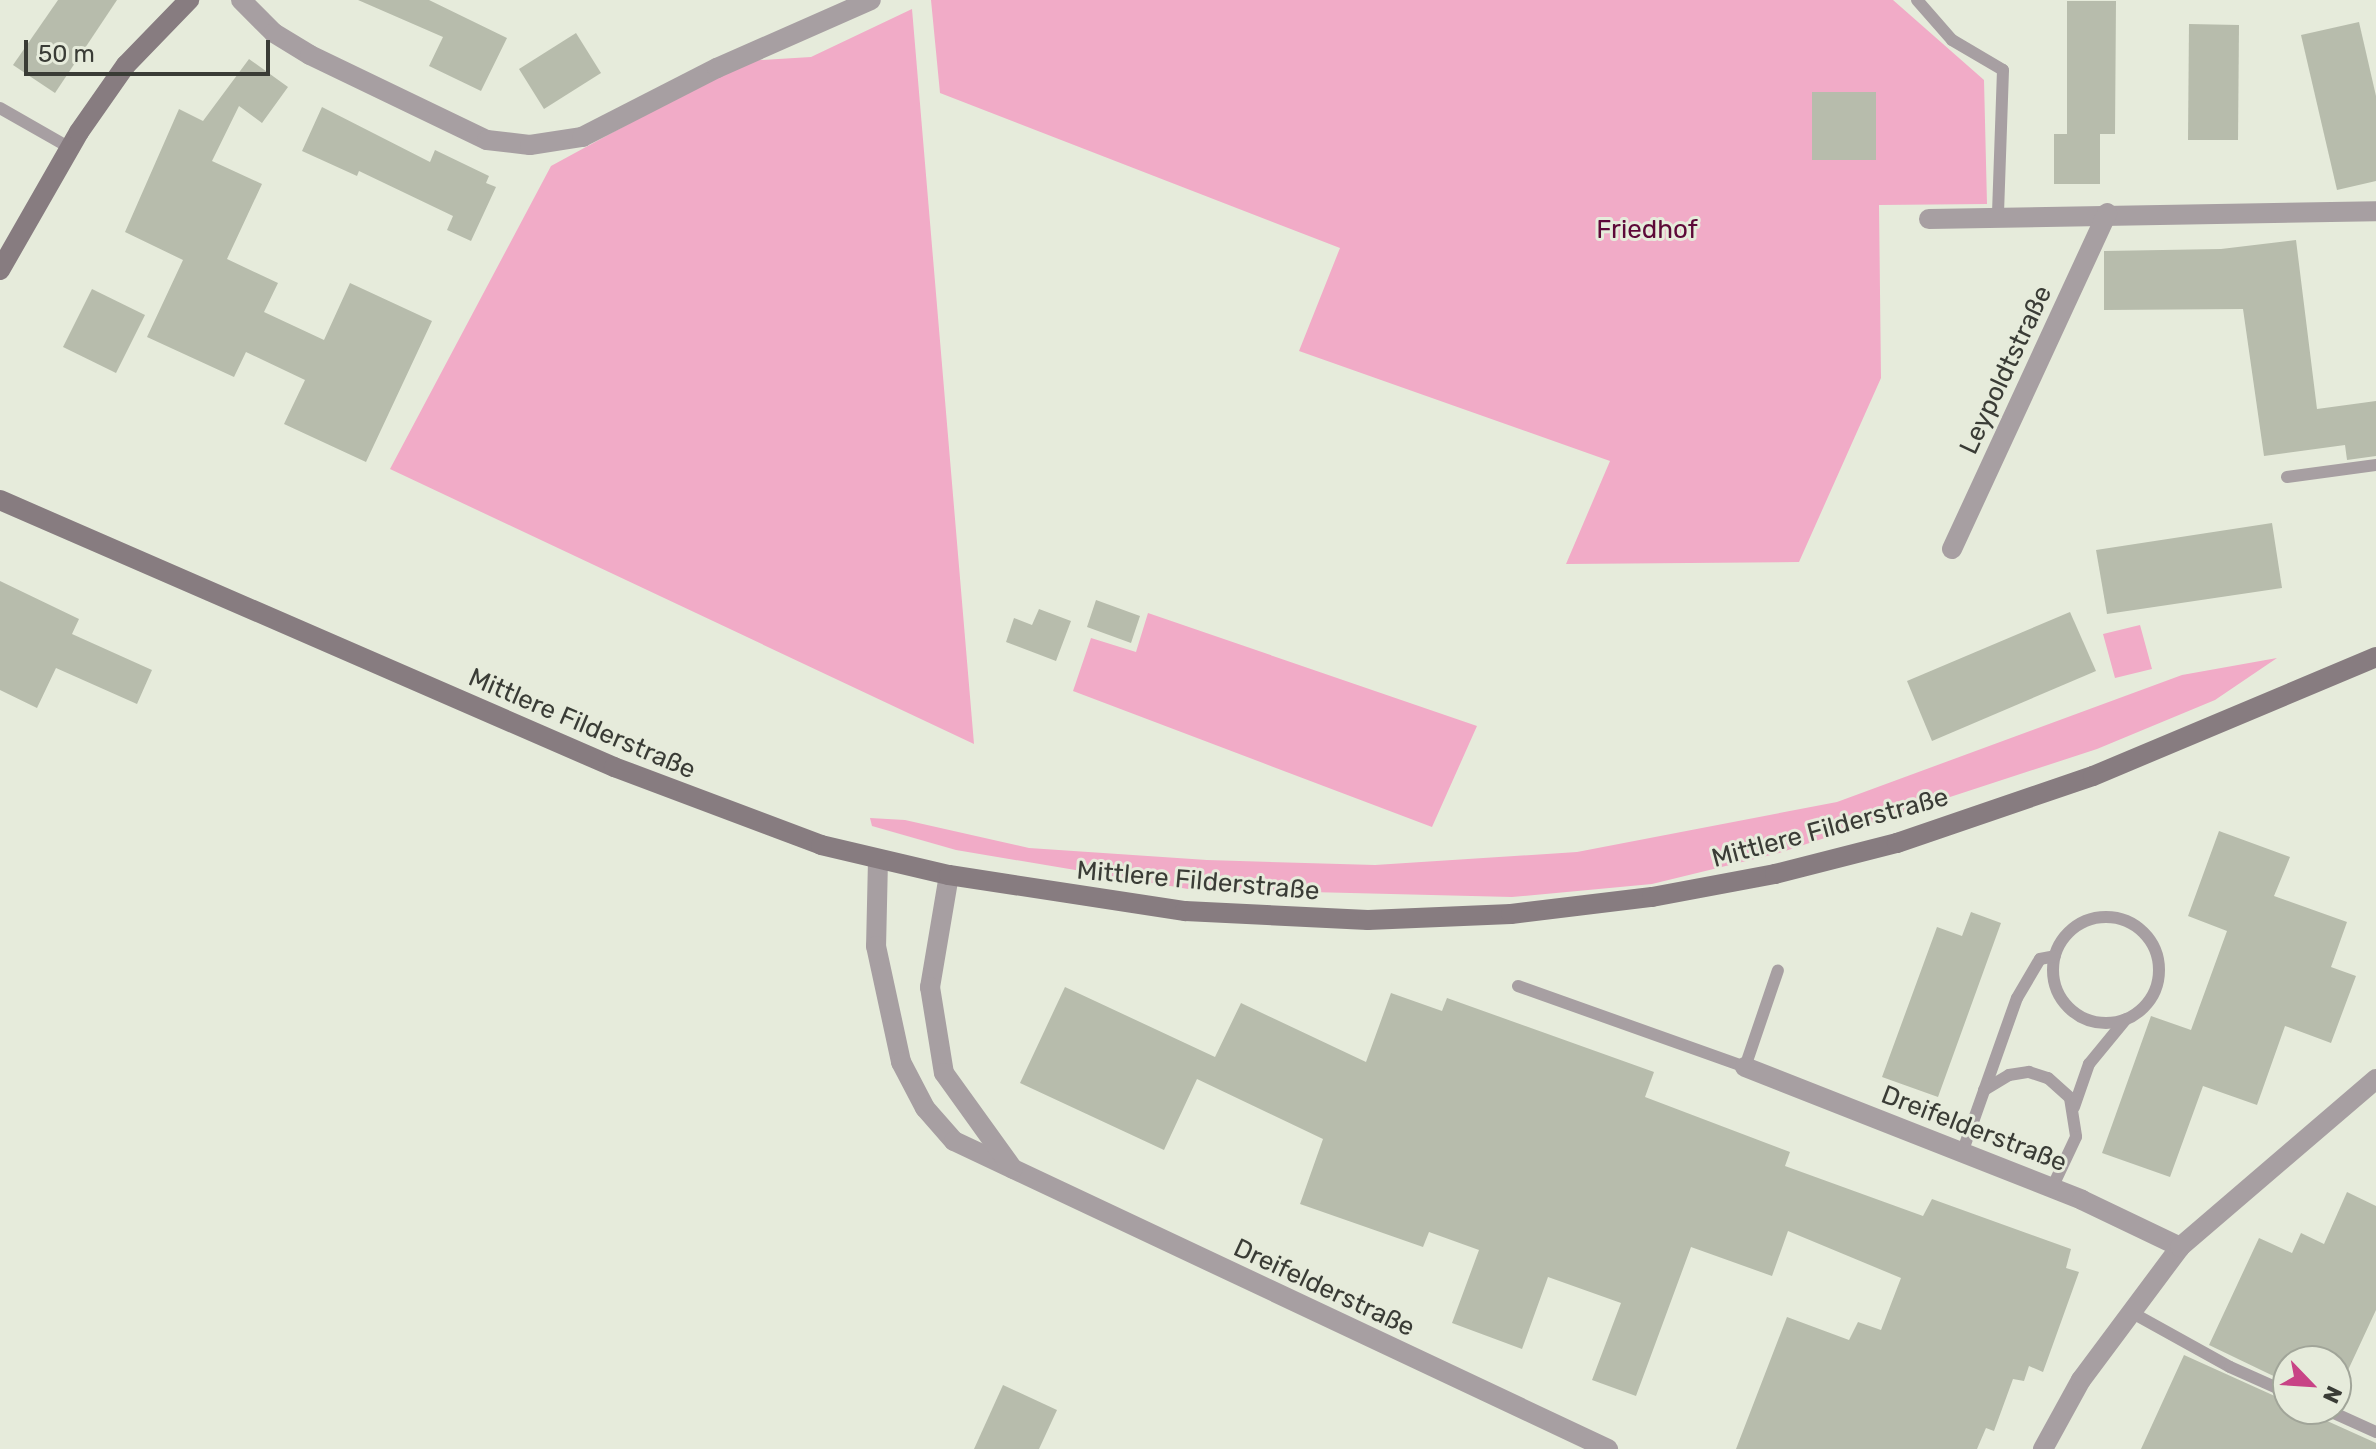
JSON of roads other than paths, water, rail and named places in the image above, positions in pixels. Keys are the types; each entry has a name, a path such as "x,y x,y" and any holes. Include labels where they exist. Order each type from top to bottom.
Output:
{"main road":[{"path":"0,270 70,148 126,65 189,0"},
{"name":"Mittlere Filderstraße","path":"0,500 614,767 821,845 949,875 1169,909 1368,920 1511,914 1652,897 1775,874 1897,843 2093,776 2376,657"}],"street":[{"path":"241,0 274,33 310,55 487,140 530,145 582,137 717,68 871,0"},
{"path":"1929,219 2107,213 2376,211"},
{"name":"Leypoldtstraße","path":"1952,549 2107,213"},
{"name":"Dreifelderstraße","path":"878,860 876,946 901,1062 925,1108 954,1141 1018,1175 1608,1449"},
{"name":"Dreifelderstraße","path":"949,875 930,987 944,1073 1018,1175"},
{"name":"Dreifelderstraße","path":"1745,1067 2052,1188 2180,1247"},
{"path":"2043,1449 2081,1380 2129,1311 2180,1247 2376,1079"}],"lane":[{"path":"1917,0 1952,40 2003,70 1998,215"},
{"path":"0,108 70,148"},
{"path":"2287,477 2376,465"},
{"path":"2052,1188 2076,1137 2074,1107 2089,1064 2126,1019 2149,1001 2158,982 2156,952 2139,928 2111,917 2091,920 2073,929 2055,956 2055,983 2070,1009 2097,1022 2126,1019"},
{"path":"1962,1153 2017,998 2040,959 2055,956"},
{"path":"1518,986 1745,1067 1778,970"},
{"path":"1983,1091 2009,1075 2029,1072 2056,1083 2074,1107"},
{"path":"2129,1311 2230,1367 2272,1386"},
{"path":"2352,1421 2376,1432"}],"park label":[{"name":"Friedhof","path":"1647,230"}]}
